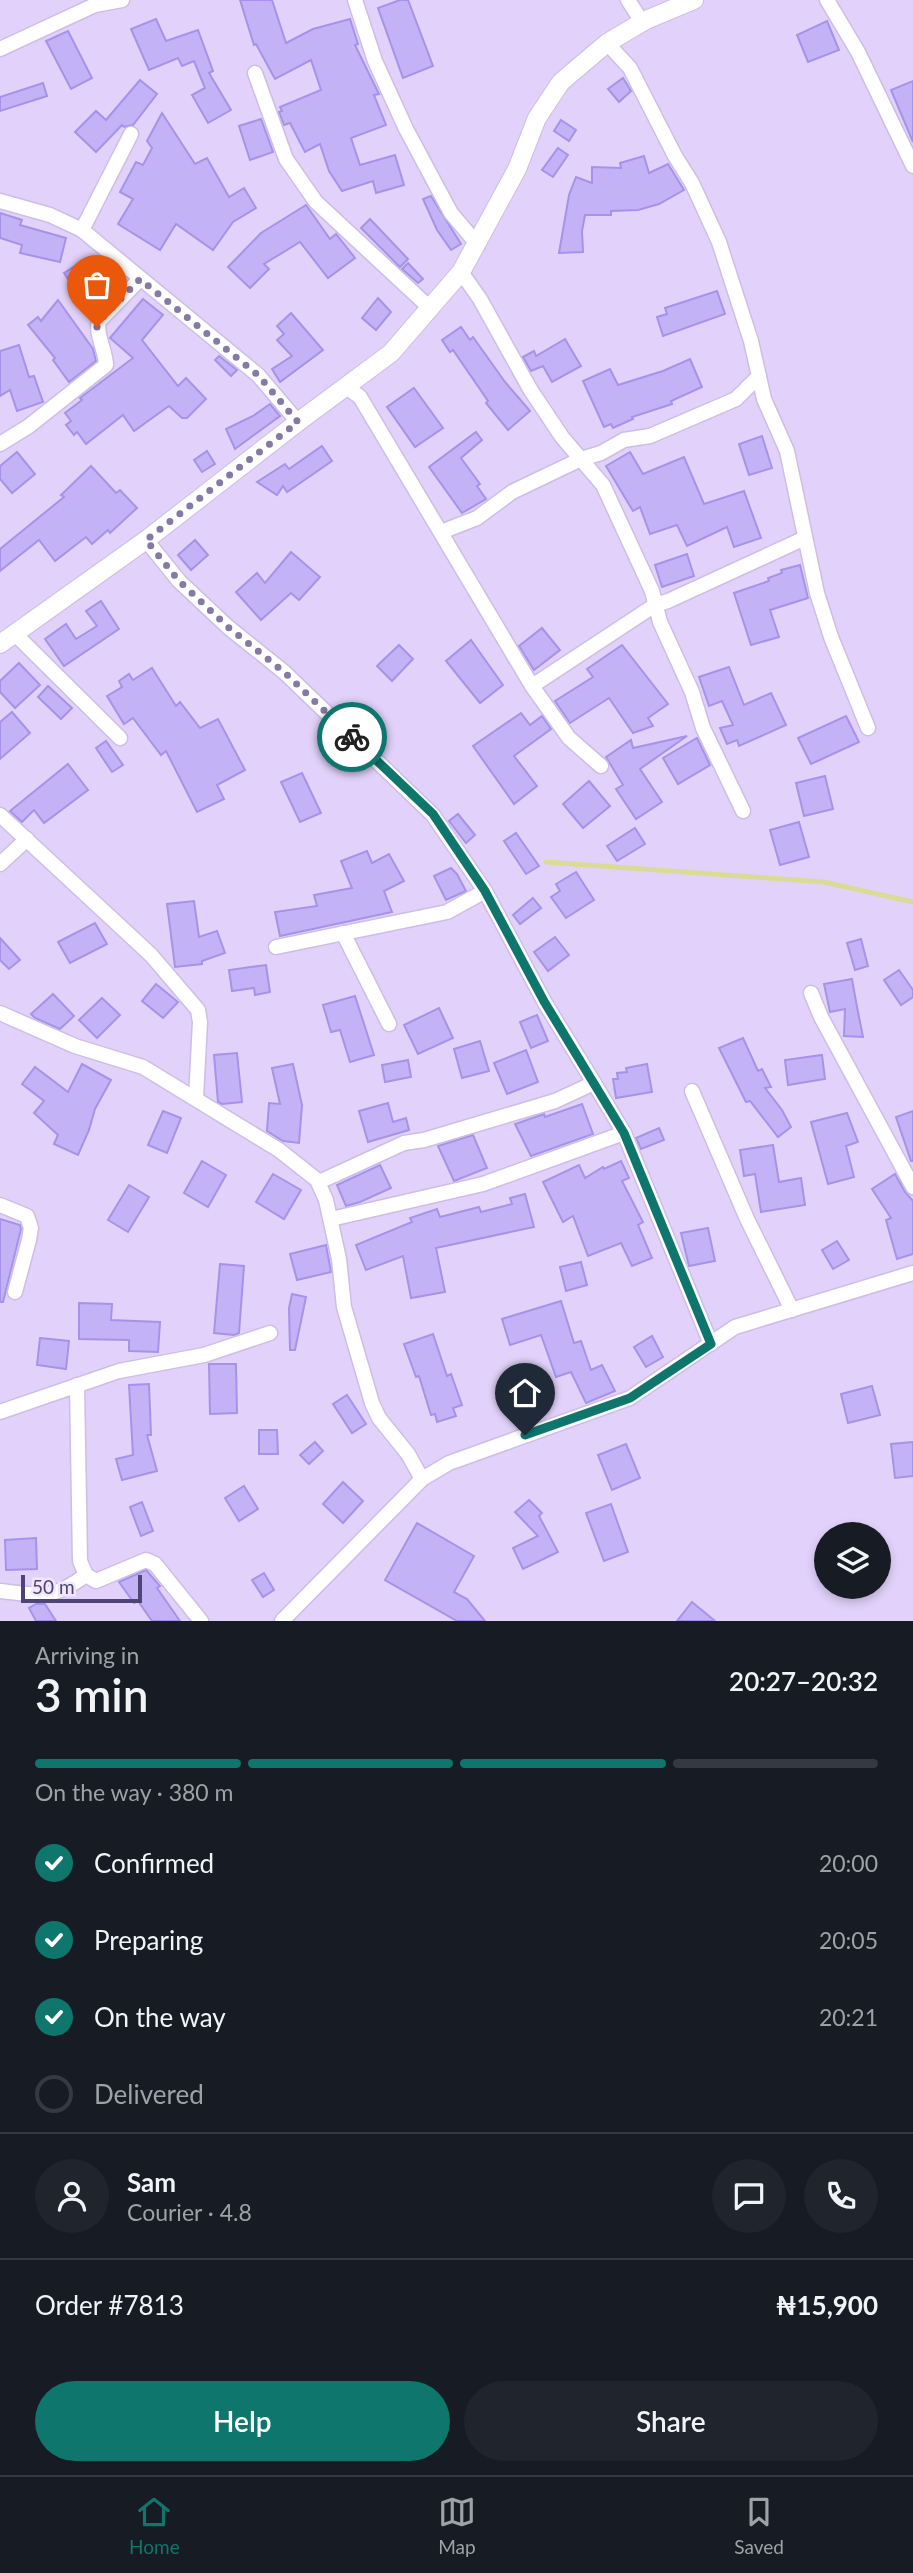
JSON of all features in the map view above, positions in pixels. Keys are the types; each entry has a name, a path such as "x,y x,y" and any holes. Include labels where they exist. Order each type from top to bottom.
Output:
{"street":[{"path":"0,49 95,5 122,0"},
{"path":"355,0 375,61 406,129 451,213 478,245"},
{"path":"628,0 642,22"},
{"path":"120,737 7,639 146,540 391,353 461,272 478,245 517,169 537,118 561,82 607,43 642,22 694,0"},
{"path":"827,0 858,52 913,166"},
{"path":"607,43 629,68 692,183 719,242 751,341 764,399 787,451 817,593 868,727"},
{"path":"255,73 286,159 316,202 431,309"},
{"path":"82,230 131,134"},
{"path":"0,201 50,215 82,230 258,375 298,422"},
{"path":"461,272 480,299 530,389 562,437 603,485 652,591 660,622 692,692 703,728 743,811"},
{"path":"0,444 29,426 106,365 106,355 97,327 99,321 140,279"},
{"path":"441,531 477,518 512,492 581,459 601,453 624,440 650,436 736,400 759,376"},
{"path":"345,386 360,397 532,686 569,738 601,766"},
{"path":"532,686 655,605 805,538"},
{"path":"146,540 179,581 228,627 284,672 433,814 485,891 545,1003 624,1133 711,1344"},
{"path":"0,815 150,955 198,1010 200,1022 196,1098"},
{"path":"0,864 27,839"},
{"path":"276,947 447,912 485,891"},
{"path":"343,933 389,1024"},
{"path":"811,993 821,1017 913,1187"},
{"path":"0,1013 75,1046 143,1067 279,1150 319,1182 331,1219 344,1307 372,1403 379,1418 408,1454 422,1479"},
{"path":"319,1182 404,1143 424,1140 555,1101 594,1083"},
{"path":"692,1091 747,1219 792,1310"},
{"path":"331,1219 483,1184 624,1133"},
{"path":"0,1205 27,1216 30,1228 15,1292"},
{"path":"282,1621 422,1479 449,1463 630,1398 735,1327 913,1273"},
{"path":"0,1412 118,1371 204,1356 270,1333"},
{"path":"77,1385 80,1561 86,1576 96,1581 146,1560 155,1564 201,1621"},
{"path":"0,1591 44,1595 66,1590 86,1576"}],"shaded area":[{"path":"0,0 913,0 913,1621 0,1621"}],"building":[{"path":"240,0 272,0 286,43 313,29 350,19 358,44 355,45 379,94 374,95 386,125 351,138 360,165 395,155 404,185 376,193 373,181 342,191 329,171 320,144 305,152 290,123 284,125 279,112 282,111 280,107 321,90 311,60 275,79 256,44 254,45"},
{"path":"408,0 433,66 403,78 378,8"},
{"path":"156,19 166,41 198,30 213,71 209,73 231,110 208,123 192,95 205,88 194,61 182,66 178,58 149,70 131,29"},
{"path":"827,21 839,50 808,62 797,35"},
{"path":"68,31 92,78 71,89 46,41"},
{"path":"623,78 631,91 619,102 608,89"},
{"path":"140,80 157,94 133,125 122,125 96,152 75,132 96,111 106,120"},
{"path":"913,81 913,142 891,90"},
{"path":"43,83 47,96 0,111 0,97"},
{"path":"162,113 195,164 207,158 229,197 244,188 256,208 233,222 213,250 176,224 160,250 118,224 133,199 120,192 136,162 143,165 152,148 147,141"},
{"path":"261,119 273,152 250,160 239,126"},
{"path":"561,120 576,130 569,141 554,131"},
{"path":"558,148 568,155 553,177 542,170"},
{"path":"644,156 649,173 668,164 684,190 659,204 638,210 611,211 611,215 585,215 582,231 583,252 559,253 569,195 576,177 592,183 592,167 621,168 620,163"},
{"path":"431,196 461,244 451,250 437,230 423,199"},
{"path":"306,205 330,239 336,234 355,258 328,278 300,242 264,264 269,269 250,288 228,267 261,233"},
{"path":"0,213 22,220 20,225 66,238 60,262 20,253 22,245 0,238"},
{"path":"370,219 408,259 400,267 361,228"},
{"path":"89,257 113,293 92,314 64,273"},
{"path":"408,263 423,279 418,283 402,269"},
{"path":"717,291 725,314 663,336 657,317 667,314 665,308"},
{"path":"378,298 391,312 376,330 362,318"},
{"path":"143,299 163,315 142,340 178,386 186,378 206,399 187,418 182,418 169,406 134,431 123,415 86,444 77,432 74,435 66,425 71,421 65,413 82,400 80,398 133,358 110,338"},
{"path":"58,300 93,349 96,361 69,382 53,360 55,358 28,325 38,317 41,321"},
{"path":"291,313 323,350 280,382 272,369 292,356 277,340 284,334 277,326"},
{"path":"461,327 470,340 473,337 505,382 530,411 508,430 486,403 488,401 453,350 450,352 442,340"},
{"path":"565,339 581,366 552,382 543,366 531,371 523,357 534,351 536,356"},
{"path":"19,345 29,377 34,376 43,402 17,411 10,390 0,396 0,351"},
{"path":"219,356 237,370 231,376 215,360"},
{"path":"690,359 702,387 671,401 672,404 632,417 633,419 613,428 611,424 604,427 583,381 610,369 618,385 663,371"},
{"path":"414,388 443,428 415,447 387,407"},
{"path":"270,404 280,416 235,449 226,429"},
{"path":"476,432 482,440 461,458 480,484 477,486 486,499 462,513 429,467"},
{"path":"762,436 772,468 749,475 739,444"},
{"path":"322,446 332,461 287,492 283,486 277,495 257,482 285,464 289,469"},
{"path":"207,451 215,464 202,472 194,460"},
{"path":"17,452 35,474 12,493 0,479 0,466"},
{"path":"630,452 643,474 684,457 704,504 744,491 761,538 734,547 727,527 687,546 677,525 650,534 640,507 633,511 606,466"},
{"path":"91,466 116,493 120,490 137,508 110,533 108,530 92,544 86,537 55,561 39,540 0,571 0,549 64,497 61,495"},
{"path":"195,540 208,555 191,570 178,555"},
{"path":"291,552 320,577 299,600 291,593 261,620 236,592 257,573 265,583"},
{"path":"687,554 694,576 662,587 655,565"},
{"path":"800,565 808,598 770,610 779,637 751,645 734,593 769,581 768,578 782,573 781,570"},
{"path":"101,601 119,629 64,666 45,639 66,624 76,639 97,626 86,611"},
{"path":"542,628 560,650 534,670 519,646"},
{"path":"471,640 503,685 480,703 446,661"},
{"path":"399,645 413,659 392,681 377,666"},
{"path":"622,645 668,704 648,718 653,726 633,733 609,698 570,723 555,701 593,677 587,669"},
{"path":"19,663 40,685 15,708 0,692 0,681"},
{"path":"729,667 744,705 771,693 786,725 739,746 737,740 727,744 720,728 733,725 722,701 709,706 699,677"},
{"path":"152,668 176,706 180,702 200,728 218,719 245,770 217,785 224,799 197,812 166,751 161,755 133,718 124,724 107,696 122,687 119,681 129,674 133,680"},
{"path":"48,686 72,708 61,719 38,697"},
{"path":"12,712 30,733 0,759 0,722"},
{"path":"521,713 530,725 542,716 551,729 514,756 537,786 514,804 473,746"},
{"path":"846,716 859,742 811,764 798,738"},
{"path":"687,736 640,769 662,802 636,819 616,789 623,785 606,757 631,740 633,748"},
{"path":"697,738 710,765 678,784 663,758"},
{"path":"106,741 123,765 112,772 96,748"},
{"path":"68,764 88,790 44,823 34,810 22,822 10,811"},
{"path":"302,773 321,813 300,822 281,782"},
{"path":"825,776 833,809 804,816 796,783"},
{"path":"589,781 610,806 583,828 563,804"},
{"path":"458,814 475,835 466,843 449,821"},
{"path":"799,822 809,857 780,865 770,830"},
{"path":"635,828 645,844 617,861 607,846"},
{"path":"516,833 539,866 526,874 504,841"},
{"path":"367,851 372,863 389,854 404,881 384,891 392,912 280,936 275,912 317,906 314,895 352,888 341,861"},
{"path":"451,868 466,891 446,900 434,876"},
{"path":"576,872 594,900 566,918 551,897 560,891 556,884"},
{"path":"533,898 541,908 520,924 513,915"},
{"path":"194,901 199,937 217,931 225,953 202,961 202,964 175,967 167,904"},
{"path":"95,923 107,944 70,963 58,942"},
{"path":"555,937 569,955 548,971 534,952"},
{"path":"0,938 20,960 9,969 0,960"},
{"path":"861,939 868,966 855,970 847,943"},
{"path":"266,965 270,992 255,995 254,988 232,991 229,970"},
{"path":"899,970 913,990 913,997 901,1005 884,980"},
{"path":"852,979 863,1037 844,1036 845,1009 830,1012 824,984"},
{"path":"156,984 178,1002 163,1018 142,1001"},
{"path":"53,994 74,1016 60,1029 31,1014"},
{"path":"355,996 374,1055 350,1062 340,1030 331,1032 323,1005"},
{"path":"102,998 120,1015 97,1038 79,1020"},
{"path":"439,1008 453,1038 418,1054 404,1025"},
{"path":"537,1015 548,1041 531,1048 520,1022"},
{"path":"743,1038 758,1071 762,1069 771,1087 765,1088 791,1127 778,1137 750,1101 746,1102 719,1048"},
{"path":"480,1041 489,1071 462,1078 454,1049"},
{"path":"526,1050 538,1082 507,1094 494,1063"},
{"path":"237,1053 242,1102 222,1104 218,1102 214,1055"},
{"path":"822,1055 825,1079 788,1085 785,1060"},
{"path":"408,1060 411,1077 385,1082 382,1065"},
{"path":"82,1064 111,1080 95,1109 78,1155 54,1144 58,1135 34,1113 44,1101 22,1084 35,1067 68,1092"},
{"path":"293,1064 302,1105 299,1143 283,1141 267,1131 269,1103 280,1104 272,1068"},
{"path":"647,1064 652,1092 616,1098 613,1079 618,1079 617,1073 627,1072 626,1068"},
{"path":"388,1103 393,1122 406,1118 409,1130 368,1142 359,1111"},
{"path":"582,1104 593,1134 531,1156 515,1124"},
{"path":"163,1111 181,1118 167,1153 148,1145"},
{"path":"913,1111 913,1161 911,1161 896,1117"},
{"path":"847,1113 858,1142 846,1146 854,1177 828,1184 811,1122"},
{"path":"659,1128 664,1140 641,1149 636,1138"},
{"path":"473,1135 487,1168 454,1181 438,1146"},
{"path":"773,1145 779,1182 801,1178 805,1205 761,1212 755,1174 744,1176 740,1150"},
{"path":"202,1161 226,1175 208,1207 184,1193"},
{"path":"621,1161 629,1178 622,1181 643,1222 638,1225 652,1258 632,1266 621,1243 588,1256 573,1216 563,1222 543,1182 579,1165 585,1178 603,1167 604,1169"},
{"path":"380,1165 391,1188 346,1206 337,1185"},
{"path":"273,1174 301,1190 284,1219 256,1202"},
{"path":"895,1174 913,1201 913,1254 897,1259 886,1220 891,1218 872,1189"},
{"path":"129,1185 149,1197 128,1232 108,1220"},
{"path":"525,1194 534,1227 436,1248 445,1292 411,1298 403,1256 366,1270 356,1245 412,1222 410,1218 437,1209 440,1217 479,1207 481,1212 512,1204 510,1198"},
{"path":"0,1219 20,1225 21,1229 3,1302 0,1302"},
{"path":"708,1228 715,1261 689,1266 681,1233"},
{"path":"837,1241 849,1260 833,1269 822,1250"},
{"path":"326,1245 331,1272 297,1280 290,1254"},
{"path":"581,1262 587,1285 566,1291 560,1267"},
{"path":"220,1264 244,1266 239,1333 234,1335 214,1333"},
{"path":"292,1294 306,1297 295,1350 290,1350 289,1308"},
{"path":"561,1301 574,1343 581,1341 591,1370 602,1365 615,1391 586,1403 571,1372 556,1377 541,1335 510,1345 502,1319"},
{"path":"79,1303 112,1304 111,1320 160,1322 158,1352 129,1351 129,1340 79,1339"},
{"path":"433,1334 447,1376 451,1374 462,1405 453,1408 456,1416 437,1422 435,1414 431,1415 419,1376 416,1377 404,1344"},
{"path":"652,1336 663,1357 646,1367 634,1347"},
{"path":"40,1338 69,1341 66,1369 37,1365"},
{"path":"209,1364 236,1364 237,1413 210,1414"},
{"path":"149,1384 151,1435 147,1435 157,1471 122,1480 116,1459 133,1455 129,1385"},
{"path":"872,1386 880,1415 848,1423 841,1394"},
{"path":"347,1395 366,1424 352,1433 333,1404"},
{"path":"259,1430 277,1430 278,1454 259,1454"},
{"path":"315,1442 323,1451 309,1464 300,1455"},
{"path":"913,1442 913,1476 895,1478 891,1444"},
{"path":"626,1444 640,1478 612,1490 598,1455"},
{"path":"343,1482 363,1501 343,1523 323,1504"},
{"path":"244,1486 258,1509 239,1521 225,1498"},
{"path":"529,1500 542,1513 539,1516 558,1552 523,1569 513,1548 538,1536 515,1512"},
{"path":"142,1502 153,1531 141,1536 130,1507"},
{"path":"611,1504 628,1552 604,1561 586,1513"},
{"path":"417,1523 474,1556 454,1592 467,1599 485,1621 457,1621 385,1580"},
{"path":"36,1538 37,1569 6,1570 5,1540"},
{"path":"146,1570 160,1586 157,1588 180,1621 152,1621 138,1601 134,1603 119,1582"},
{"path":"264,1573 274,1590 263,1597 252,1580"},
{"path":"692,1602 715,1621 677,1621"},
{"path":"36,1604 45,1604 56,1621 36,1621 29,1608"}],"waterway":[{"path":"546,862 824,882 913,902"}],"way so far":[{"path":"97,327 99,321 140,279 258,375 298,422 146,540 179,581 228,627 284,672 352,737"}],"route":[{"path":"352,737 433,814 485,891 545,1003 624,1133 711,1344 630,1398 525,1435"}]}
